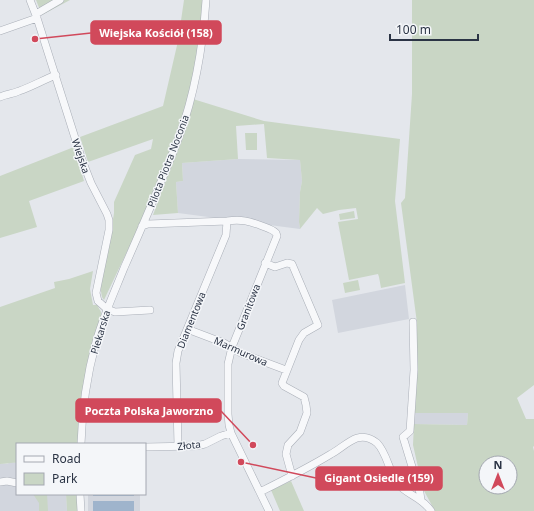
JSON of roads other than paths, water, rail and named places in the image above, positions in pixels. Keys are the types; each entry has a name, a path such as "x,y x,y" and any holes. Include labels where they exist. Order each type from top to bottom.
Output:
{"street":[{"name":"Wiejska","path":"30,0 37,16 82,160 91,183 109,220 96,293 98,301 107,309"},
{"path":"0,30 37,16 60,0"},
{"name":"Pilota Piotra Noconia","path":"142,226 171,156 186,114 197,70 205,22 206,0"},
{"path":"0,97 15,93 56,75"},
{"name":"Granitowa","path":"142,226 148,224 235,220 249,221 276,233 277,236 232,348 228,364 228,414 231,433 269,511"},
{"name":"Diamentowa","path":"178,446 176,363 178,352 226,235 228,221"},
{"name":"Piekarska","path":"80,443 88,380 96,342 107,309 142,226"},
{"path":"265,263 275,267 287,263 292,264 318,325 304,333 299,340 282,383 284,386 304,397 307,412 300,432 288,445 286,454 292,476"},
{"path":"107,309 115,312 150,310"},
{"path":"412,322 414,370 410,431 403,437 421,500"},
{"name":"Marmurowa","path":"187,329 224,343 241,353 286,370"},
{"name":"Złota","path":"146,447 196,446 205,444 231,433"},
{"path":"260,492 336,452 355,438 364,437 378,444 395,480 400,486 421,500 431,511"},
{"path":"0,482 7,481 16,483"},
{"path":"80,495 81,511"}],"water":[{"path":"93,495 134,495 134,496"},
{"path":"93,501 134,501 134,511 93,511"}],"place":[{"name":"Wiejska Kościół (158)","path":"35,39"},
{"name":"Poczta Polska Jaworzno","path":"253,445"},
{"name":"Gigant Osiedle (159)","path":"241,462"}]}
